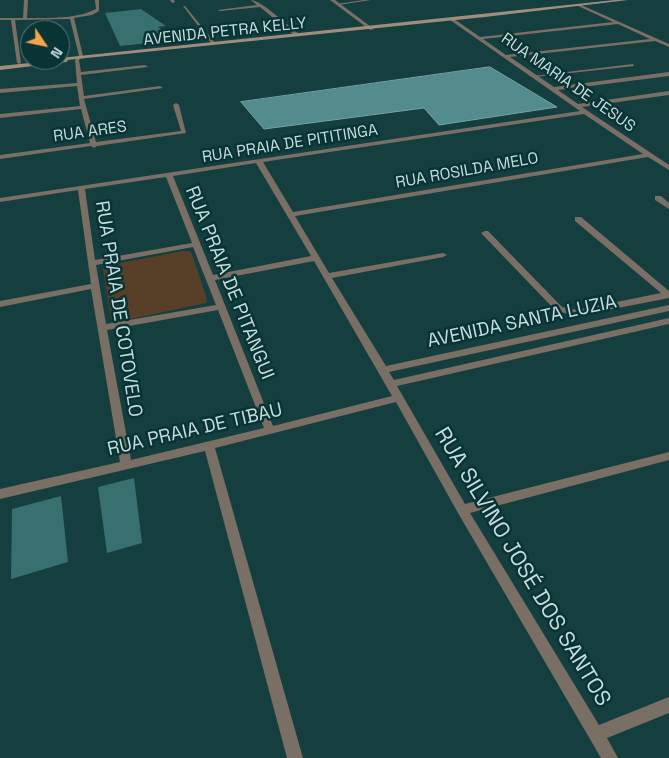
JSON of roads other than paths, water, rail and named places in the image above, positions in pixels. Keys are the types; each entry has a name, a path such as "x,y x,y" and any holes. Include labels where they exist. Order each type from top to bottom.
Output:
{"street":[{"path":"25,19 26,0"},
{"path":"0,20 94,13 98,10 97,0"},
{"path":"253,0 296,34"},
{"path":"332,0 370,28"},
{"name":"AVENIDA PETRA KELLY","path":"0,67 296,34 432,24 452,20 626,0"},
{"path":"579,5 669,46"},
{"path":"220,10 261,6"},
{"path":"184,7 214,43"},
{"path":"71,16 79,58 78,84 94,146"},
{"path":"13,19 19,63"},
{"name":"RUA MARIA DE JESUS","path":"452,20 554,89 584,112 669,168"},
{"path":"479,38 617,23"},
{"name":"AVENIDA PETRA KELLY","path":"70,58 370,28"},
{"path":"506,56 656,40"},
{"name":"AVENIDA PETRA KELLY","path":"0,67 19,63"},
{"path":"78,74 146,67"},
{"path":"554,89 669,74"},
{"path":"0,91 78,84"},
{"path":"81,98 160,88"},
{"path":"578,106 666,93 669,97"},
{"name":"RUA ARES","path":"0,158 184,132 176,104"},
{"path":"0,116 83,107"},
{"name":"RUA PRAIA DE PITITINGA","path":"0,200 584,112"},
{"name":"RUA ROSILDA MELO","path":"290,215 649,155"},
{"name":"RUA SILVINO JOSÉ DOS SANTOS","path":"259,162 383,370 462,510 610,758"},
{"name":"RUA PRAIA DE PITANGUI","path":"169,176 270,431"},
{"name":"RUA PRAIA DE COTOVELO","path":"80,188 126,465"},
{"path":"658,198 669,206"},
{"path":"578,219 669,294"},
{"path":"485,233 559,309 566,312 577,313 669,294"},
{"path":"92,263 197,244"},
{"path":"327,276 443,255"},
{"path":"211,278 316,258"},
{"path":"0,304 95,286"},
{"path":"102,328 221,306"},
{"name":"AVENIDA SANTA LUZIA","path":"383,370 669,308"},
{"name":"AVENIDA SANTA LUZIA","path":"391,384 669,321"},
{"name":"RUA PRAIA DE TIBAU","path":"0,494 209,446 398,398"},
{"path":"209,446 295,758"},
{"path":"462,510 669,456"},
{"path":"596,734 669,705"}],"lane":[{"path":"338,4 370,0"},
{"path":"535,76 633,65"}],"water":[{"path":"490,67 557,107 439,125 424,108 264,129 241,102"}]}
